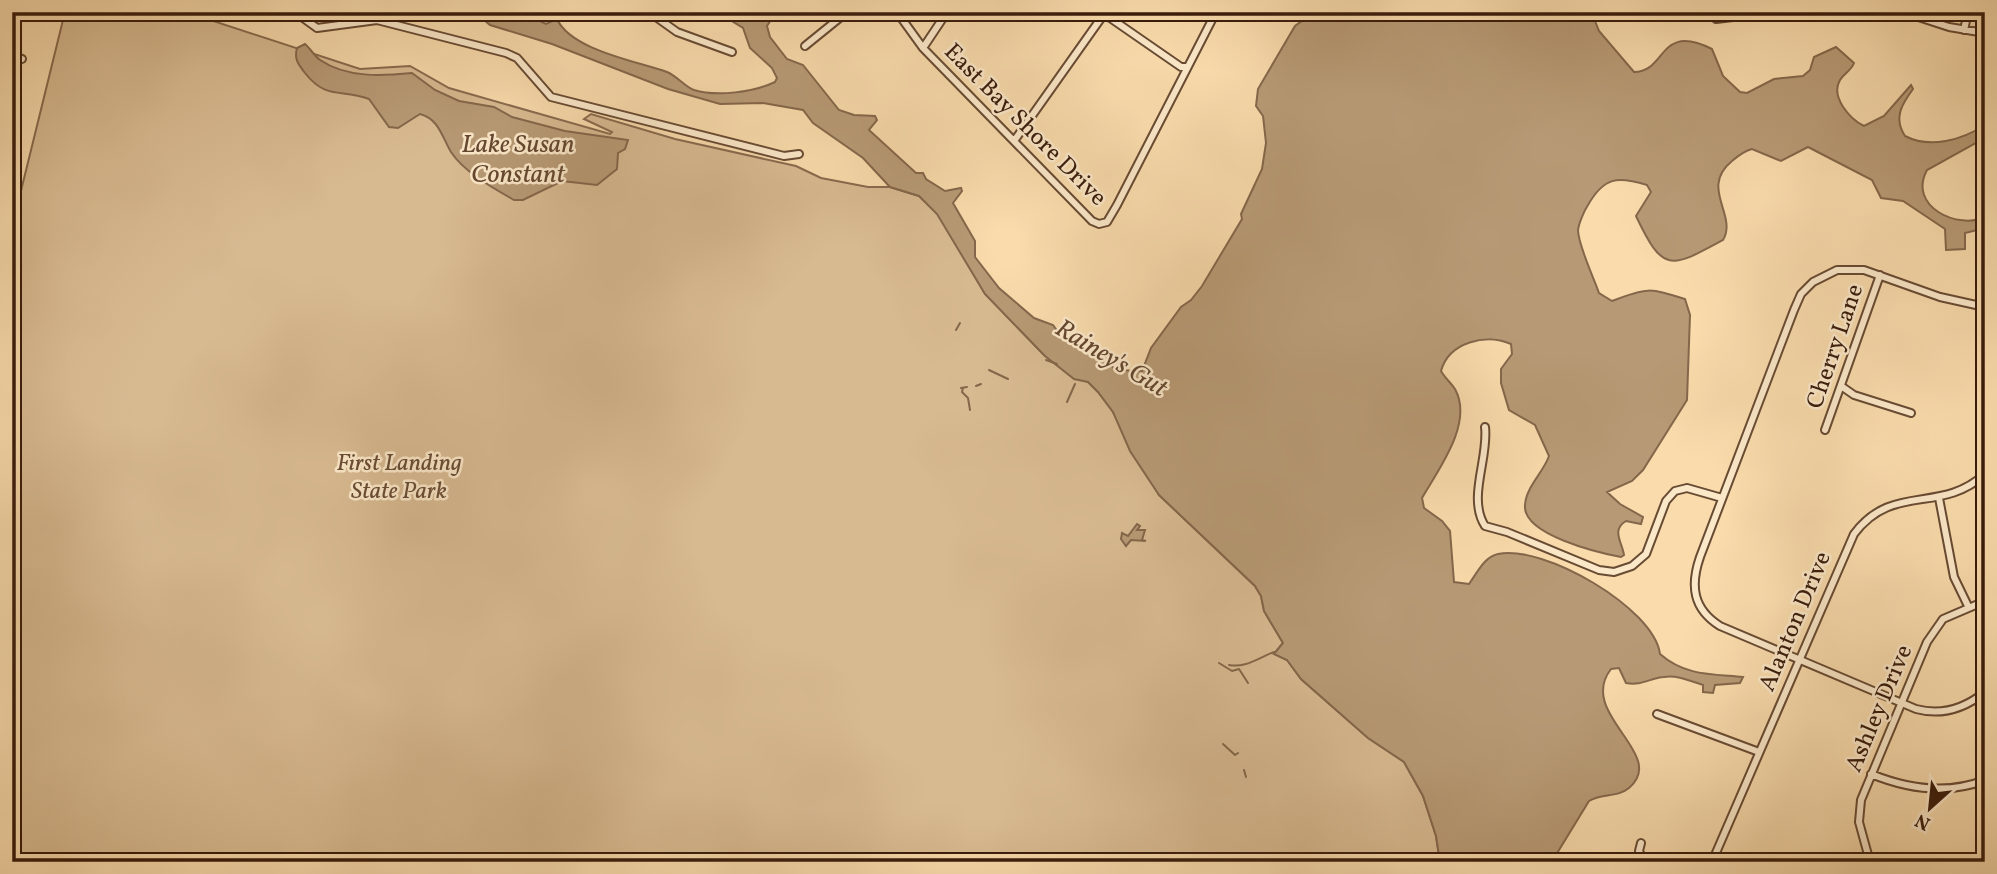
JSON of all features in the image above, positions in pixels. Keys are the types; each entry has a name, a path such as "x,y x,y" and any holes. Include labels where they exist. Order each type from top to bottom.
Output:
{"street":[{"path":"295,12 316,28 377,20 506,53 517,58 551,97 784,156 799,154"},
{"path":"649,12 677,32 732,52"},
{"path":"805,46 847,12"},
{"name":"East Bay Shore Drive","path":"897,12 923,48 1092,221 1105,223 1117,205 1184,76 1186,67"},
{"path":"923,48 947,12"},
{"path":"1014,141 1103,13 1181,67 1186,67 1216,12"},
{"path":"1716,19 1775,12"},
{"path":"1903,12 1964,30 1985,33"},
{"path":"1964,30 1968,12"},
{"path":"12,55 22,59"},
{"path":"1985,307 1940,297 1880,275 1837,270 1819,277 1802,292 1739,452 1696,572 1697,602 1720,626 1901,703 1928,712 1947,712 1961,708 1985,692"},
{"name":"Cherry Lane","path":"1825,430 1880,275"},
{"path":"1841,386 1854,395 1911,413"},
{"path":"1485,427 1486,443 1480,477 1480,518 1485,526 1603,572 1626,569 1646,554 1666,501 1675,491 1687,488 1722,498"},
{"name":"Alanton Drive","path":"1712,862 1848,543 1860,526 1885,506 1939,498 1964,489 1985,474"},
{"path":"1939,498 1954,577 1968,606"},
{"name":"Ashley Drive","path":"1870,862 1859,816 1871,774 1932,632 1943,619 1968,606 1985,601"},
{"path":"1657,714 1759,751"},
{"path":"1871,774 1921,788 1957,787 1985,780"},
{"path":"1641,844 1639,851 1644,862"}],"green space":[{"name":"First Landing State Park","path":"58,12 186,12 360,69 410,66 449,88 610,134 612,132 584,119 591,114 675,139 796,166 821,178 868,187 890,187 919,196 938,214 985,294 1045,356 1059,364 1069,375 1088,382 1098,392 1113,412 1159,495 1255,586 1261,596 1264,611 1283,643 1274,654 1287,660 1301,679 1368,738 1404,762 1423,796 1436,836 1440,862 12,862 12,210 17,207 63,20"}],"water":[{"path":"475,12 491,12 506,21 529,16 546,24 557,19 564,30 590,46 667,72 694,90 724,93 757,88 775,82 777,78 772,68 750,48 743,28 717,12 776,12 767,26 770,37 787,59 803,65 839,110 854,115 875,116 877,120 869,130 916,173 923,173 926,179 945,191 961,188 962,191 953,203 975,241 975,257 999,288 1034,318 1053,325 1061,336 1091,353 1105,357 1115,370 1142,371 1151,348 1181,307 1191,300 1202,286 1242,219 1241,214 1262,169 1266,143 1263,116 1256,106 1258,89 1295,26 1314,12 1632,12 1595,21 1599,31 1634,72 1653,65 1672,44 1694,42 1712,49 1723,76 1740,92 1747,93 1774,79 1803,76 1810,70 1814,57 1836,47 1854,63 1840,80 1840,100 1848,113 1864,126 1884,116 1911,85 1913,89 1902,106 1899,117 1905,136 1925,142 1946,141 1985,125 1985,138 1927,170 1923,183 1924,195 1930,205 1939,212 1962,220 1985,217 1985,228 1965,233 1965,249 1946,250 1945,229 1903,201 1881,198 1872,180 1808,147 1781,161 1752,149 1732,161 1719,181 1726,221 1723,240 1691,256 1670,260 1661,256 1654,248 1636,216 1651,192 1647,185 1619,180 1600,189 1585,210 1578,230 1583,253 1599,293 1612,301 1641,291 1664,293 1685,299 1690,315 1687,400 1643,470 1632,481 1607,492 1620,504 1643,517 1641,524 1626,521 1619,528 1624,555 1621,557 1564,541 1549,534 1527,516 1525,505 1528,492 1549,456 1535,425 1509,410 1501,383 1501,369 1512,354 1511,344 1491,340 1470,342 1452,353 1445,361 1441,371 1455,389 1460,402 1460,416 1452,446 1422,498 1424,508 1442,521 1450,531 1454,582 1469,584 1485,562 1498,554 1518,554 1541,559 1594,583 1618,600 1638,618 1653,636 1660,654 1669,661 1699,673 1743,677 1740,683 1715,685 1713,693 1703,692 1703,685 1674,677 1626,683 1619,668 1611,669 1603,686 1605,702 1638,761 1638,775 1629,788 1589,801 1556,855 1557,862 1440,862 1436,836 1423,796 1404,762 1368,738 1301,679 1287,660 1274,654 1283,643 1264,611 1261,596 1255,586 1159,495 1130,451 1113,412 1098,392 1088,382 1074,379 1045,356 985,294 937,214 919,196 890,187 863,158 813,123 803,110 763,103 720,104 668,89 552,44 490,25"},
{"name":"Lake Susan Constant","path":"305,44 320,60 341,70 376,75 412,73 435,90 459,101 494,107 512,117 565,131 628,140 625,149 618,153 617,169 597,185 562,181 523,200 514,200 463,166 451,152 436,124 426,116 420,114 398,128 389,127 369,99 328,91 313,82 297,61 297,48"},
{"path":"1137,524 1140,526 1137,530 1145,530 1142,540 1146,541 1131,540 1126,546 1121,539 1122,533 1128,536"}],"waterway":[{"path":"956,330 960,323"},
{"path":"1046,360 1057,364"},
{"path":"989,370 1008,379"},
{"path":"976,386 981,384"},
{"path":"1067,402 1075,384"},
{"path":"961,388 967,387"},
{"path":"963,388 962,392 968,398 970,410"},
{"path":"1229,665 1246,664 1274,652"},
{"path":"1219,663 1232,671 1239,669 1248,683"},
{"path":"1223,744 1235,755 1238,753"},
{"path":"1244,770 1246,777"}],"water label":[{"name":"Rainey's Gut","path":"1112,357"}]}
